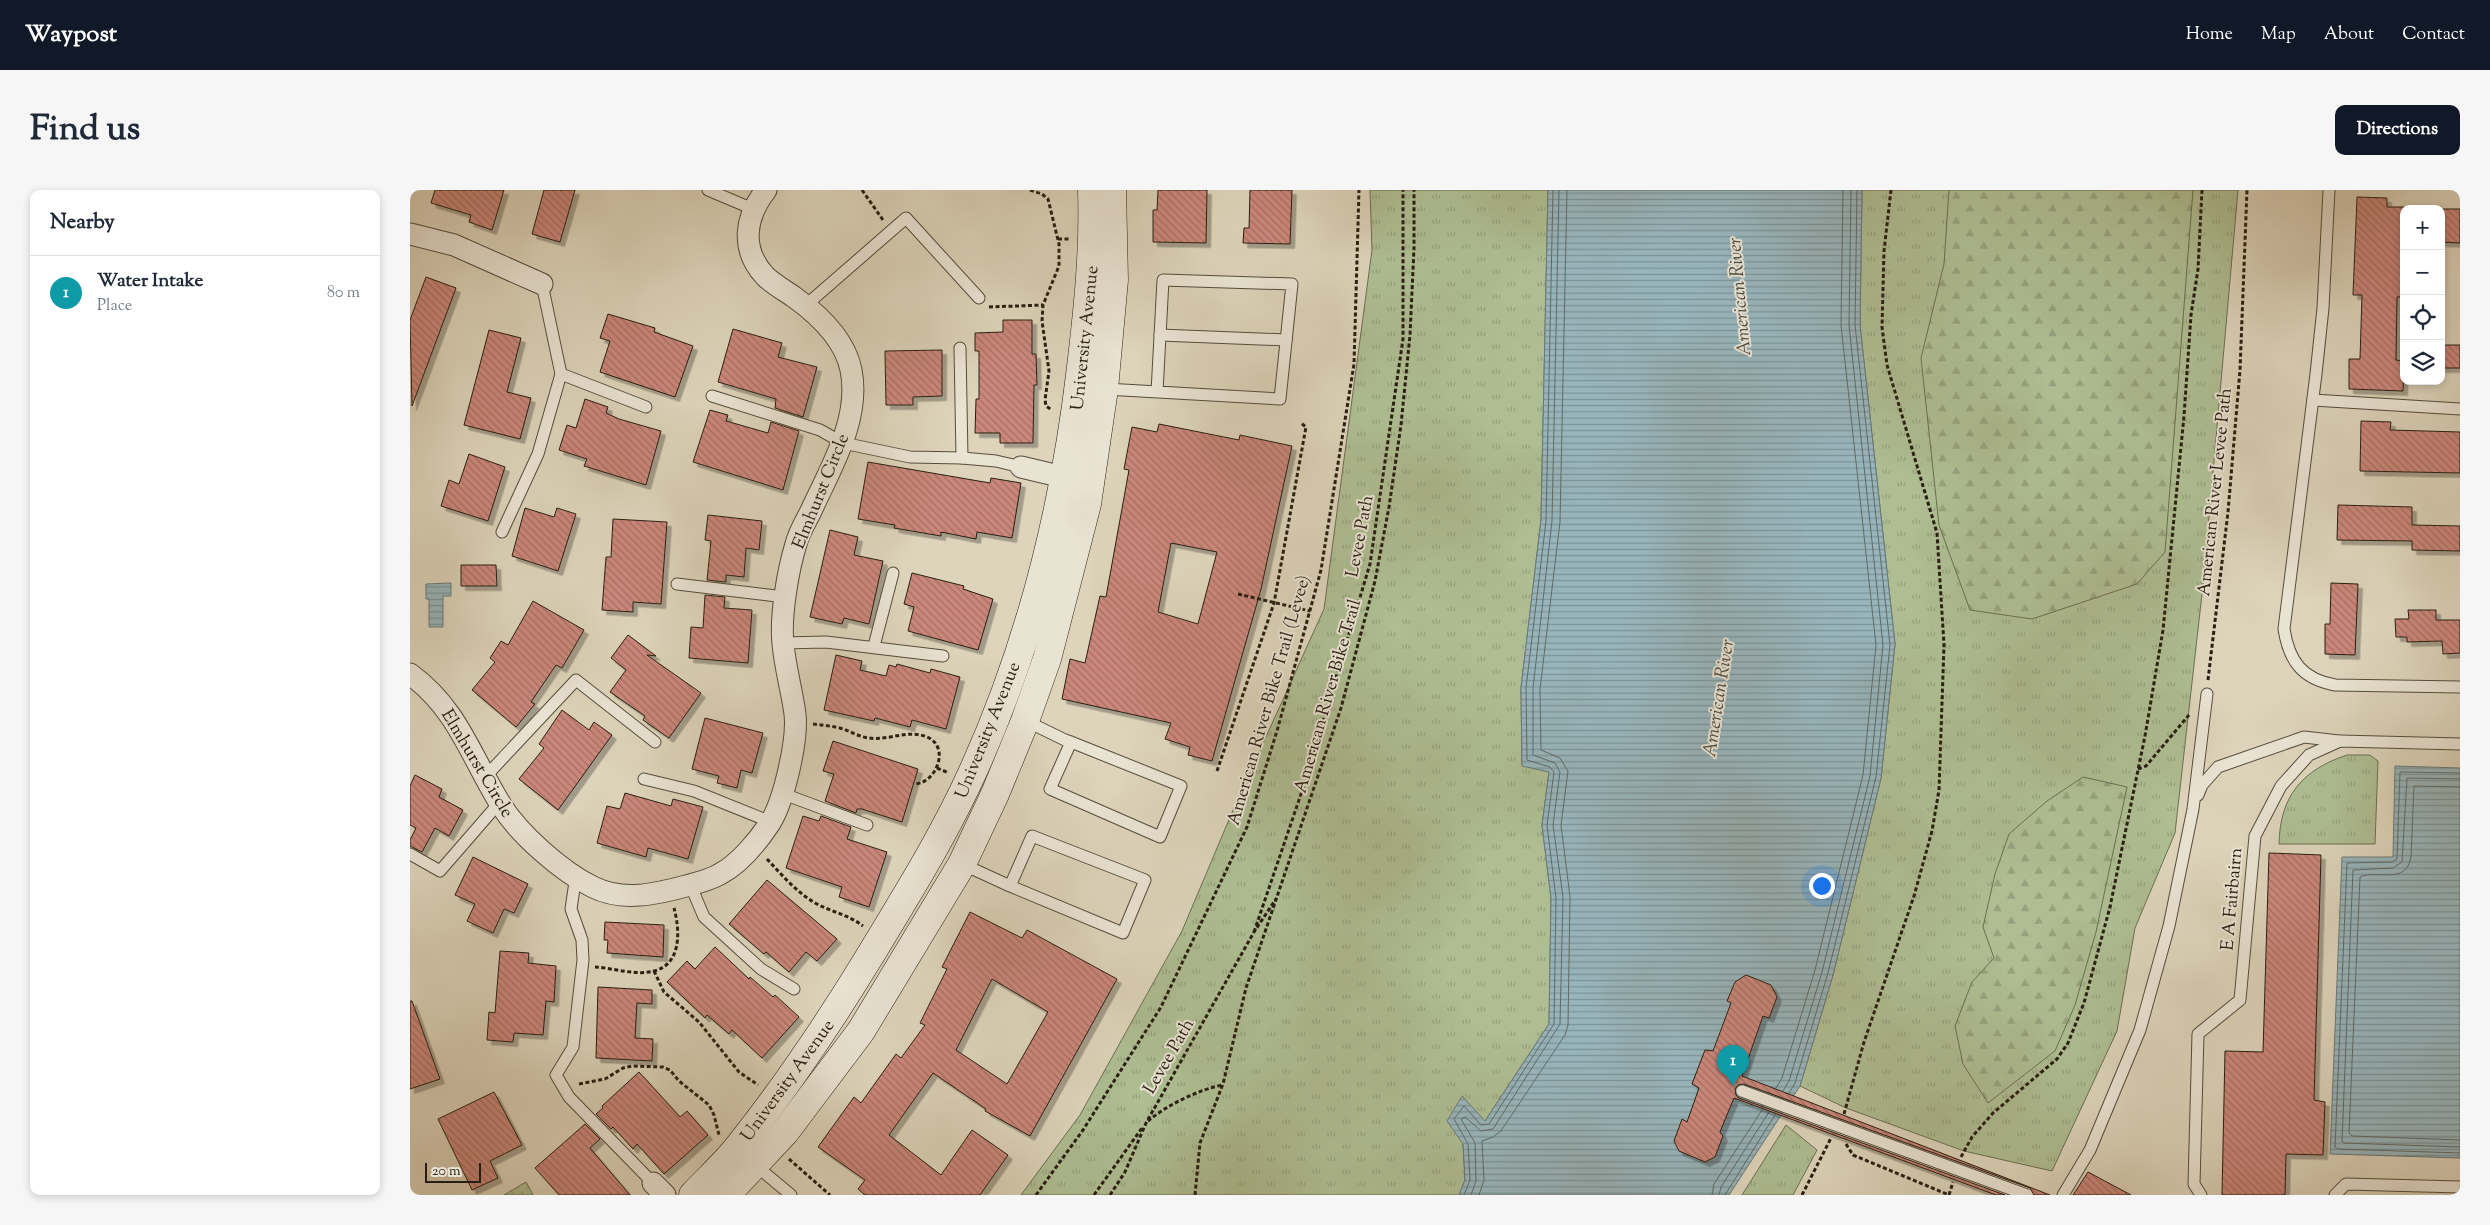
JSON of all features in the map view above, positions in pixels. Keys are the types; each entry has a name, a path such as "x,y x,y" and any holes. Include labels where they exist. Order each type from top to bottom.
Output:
{"street":[{"name":"Elmhurst Circle","path":"410,674 445,706 511,820 538,848 593,887 626,895 645,896 721,874 743,856 770,822 794,754 795,723 782,643 785,596 796,542 842,443 853,394 851,370 842,345 825,324 805,306 766,277 752,259 747,237 749,219 753,209 766,190"},
{"name":"University Avenue","path":"726,1195 738,1151 840,1005 907,897 949,820 974,768 1012,714 1047,659 1087,504 1092,388 1092,190"},
{"name":"University Avenue","path":"693,1195 738,1151 814,1096 861,1031 962,864 995,794 1012,714 1026,633 1049,547 1078,404 1092,388 1114,280 1112,190"},
{"path":"410,234 454,245 542,284"},
{"path":"1021,467 1063,477"}],"lane":[{"path":"708,190 753,209"},
{"path":"2328,190 2323,308 2284,629 2286,646 2291,658 2302,671 2312,678 2329,684 2460,687"},
{"path":"805,306 906,218 979,298"},
{"path":"1092,388 1157,392 1280,399 1292,284 1163,280 1157,392"},
{"path":"502,532 538,454 561,374 542,284"},
{"path":"1160,334 1286,340"},
{"path":"960,348 962,458"},
{"path":"561,374 646,407"},
{"path":"712,396 820,430 842,443 910,457 996,461 1021,467"},
{"path":"2313,400 2460,408"},
{"path":"874,646 892,573"},
{"path":"677,584 785,596"},
{"path":"782,643 826,642 874,646 943,656"},
{"path":"486,776 576,680 655,742"},
{"path":"2063,1195 2090,1150 2140,1030 2169,926 2193,809 2207,694"},
{"path":"1012,714 1071,742 1181,786 1160,837 1050,789 1071,742"},
{"path":"2193,809 2202,785 2218,767 2304,737 2340,741"},
{"name":"E A Fairbairn","path":"2201,1195 2194,1184 2198,1034 2240,1000 2254,836 2281,786 2308,755 2340,741 2460,744"},
{"path":"644,779 694,791 770,822"},
{"path":"781,793 867,825"},
{"path":"410,854 440,871 500,803"},
{"path":"962,864 1010,886 1123,933 1145,880 1032,836 1010,886"},
{"path":"576,875 571,909 582,940 582,966 573,1047 556,1075 569,1097 659,1189"},
{"path":"690,884 704,917 760,968 794,989"},
{"path":"1742,1091 2027,1195"},
{"path":"738,1151 791,1195"},
{"path":"2335,1195 2346,1184 2460,1187"}],"path":[{"path":"862,190 892,230"},
{"path":"1030,190 1042,194 1048,199 1058,239 1059,266 1043,305 1042,321 1049,371 1045,400 1050,409 1058,411"},
{"name":"American River Bike Trail (Levee)","path":"1036,1195 1083,1130 1161,1007 1247,828 1277,731 1321,570 1354,364 1359,190"},
{"name":"Levee Path","path":"1254,932 1300,797 1370,564 1403,338 1403,190"},
{"name":"American River Bike Trail","path":"1195,1195 1200,1143 1222,1084 1246,988 1342,708 1375,581 1390,507 1410,335 1414,248 1414,190"},
{"path":"1842,1117 1864,1042 1914,896 1932,831 1938,790 1944,645 1937,533 1887,365 1882,327 1884,251 1891,190"},
{"path":"1958,1164 1972,1137 1993,1113 2057,1059 2068,1043 2084,1003 2110,907 2138,769 2163,630 2183,425 2191,315 2198,269 2202,190"},
{"name":"American River Levee Path","path":"2207,694 2228,512 2237,408 2247,190"},
{"path":"1058,239 1070,239"},
{"path":"979,298 990,307 1043,305"},
{"path":"1217,771 1274,603 1306,428 1301,423"},
{"path":"1238,594 1310,611"},
{"path":"2138,769 2146,766 2207,694"},
{"path":"795,723 828,725 871,739 919,735 930,738 936,744 938,754 937,768 922,784 914,784"},
{"path":"937,768 952,774"},
{"path":"752,844 792,886 815,903 855,919 869,931"},
{"path":"582,966 654,971 670,962 678,942 678,931 670,890"},
{"name":"Levee Path","path":"1110,1195 1125,1172 1146,1123 1254,932 1279,894"},
{"path":"654,971 664,992 699,1022 739,1072 763,1089"},
{"path":"561,1083 594,1082 632,1066 663,1066 709,1105 738,1151"},
{"path":"1094,1195 1146,1123 1155,1114 1201,1090 1222,1084"},
{"path":"1802,1195 1833,1134"},
{"path":"1844,1141 1853,1155 1949,1195 1953,1180"},
{"path":"786,1157 830,1195"}],"green space":[{"path":"1370,190 1548,190 1541,520 1521,688 1522,765 1549,772 1542,825 1551,898 1549,1024 1485,1121 1463,1144 1465,1180 1459,1195 1021,1195 1080,1115 1182,931 1236,803 1324,609 1372,250"},
{"path":"1862,190 2238,190 2203,585 2175,833 2135,928 2117,1031 2052,1171 1964,1151 1846,1108 1800,1086 1833,975 1881,778 1895,644 1860,325"},
{"path":"1949,190 2193,190 2165,552 2137,584 2032,619 1970,610 1939,525 1921,358 1944,264"},
{"path":"2347,755 2370,755 2378,761 2375,844 2279,844 2280,827 2284,812 2296,787 2318,768"},
{"path":"2083,777 2127,787 2096,932 2075,1005 2055,1051 1988,1103 1963,1064 1955,1026 1972,982 1994,958 1983,927 1995,874 2009,834 2047,801"},
{"path":"1786,1125 1817,1150 1793,1195 1742,1195"},
{"path":"526,1182 533,1195 504,1195"}],"water":[{"name":"American River","path":"1548,190 1862,190 1860,325 1895,644 1881,778 1833,975 1800,1086 1729,1195 1459,1195 1465,1180 1463,1144 1447,1121 1462,1096 1485,1121 1549,1024 1551,898 1542,825 1549,772 1522,766 1521,688 1541,520"},
{"path":"451,583 451,596 443,596 443,627 429,627 429,599 426,599 426,584"},
{"path":"2395,766 2460,768 2460,1158 2330,1154 2342,857 2393,857"}],"building":[{"path":"435,190 504,190 492,230 469,222 471,215 431,203"},
{"path":"544,190 575,190 560,242 532,234"},
{"path":"1158,190 1207,190 1206,243 1153,242 1153,210 1157,210"},
{"path":"1250,190 1292,190 1290,244 1243,243 1244,228 1249,228"},
{"path":"2357,197 2387,198 2387,207 2400,207 2400,297 2397,297 2396,360 2400,360 2400,385 2403,385 2403,391 2349,389 2349,359 2360,359 2362,295 2353,295"},
{"path":"2445,209 2460,209 2460,243 2445,242"},
{"path":"426,277 456,288 412,406 410,320"},
{"path":"608,314 655,328 654,332 693,346 675,397 600,372 610,341 600,338"},
{"path":"1003,320 1032,320 1032,354 1036,354 1037,385 1034,385 1033,443 1000,443 1000,433 975,433 976,399 979,399 979,351 975,351 975,333 1003,332"},
{"path":"733,329 782,343 778,357 817,367 803,417 775,408 776,399 718,382"},
{"path":"489,330 521,338 507,392 531,398 520,439 464,425"},
{"path":"2445,345 2460,345 2460,368 2445,368"},
{"path":"942,350 942,396 913,397 913,405 886,405 885,351"},
{"path":"585,399 608,407 606,413 619,419 661,431 646,485 584,466 587,459 559,450 567,425 576,428"},
{"path":"710,410 728,415 726,421 768,433 771,422 799,431 783,490 693,462"},
{"path":"2361,421 2391,422 2390,430 2460,432 2460,473 2360,471"},
{"path":"1159,424 1239,440 1240,435 1292,446 1261,589 1212,761 1188,755 1190,747 1165,739 1171,723 1062,699 1070,659 1085,663 1100,596 1106,597 1129,470 1124,469 1132,427 1157,432","holes":["1171,543 1217,552 1198,624 1158,612"]},
{"path":"469,454 505,467 488,521 441,506 449,480 459,484"},
{"path":"868,462 990,483 991,478 1021,483 1012,538 977,532 976,539 941,532 941,536 894,528 895,525 858,519"},
{"path":"2338,505 2412,507 2412,525 2460,526 2460,551 2412,550 2412,541 2337,540"},
{"path":"525,508 554,517 557,508 576,514 558,571 512,556"},
{"path":"708,515 762,521 759,550 746,548 744,577 726,575 726,582 707,580 711,541 705,540"},
{"path":"613,519 667,522 661,604 633,602 633,612 602,610 606,557 611,557"},
{"path":"830,530 858,537 854,555 883,561 869,624 844,618 842,624 810,617"},
{"path":"461,565 496,565 497,586 461,586"},
{"path":"912,573 964,586 963,589 993,599 978,650 908,631 914,607 904,604"},
{"path":"2331,583 2358,584 2355,655 2325,654 2325,624 2330,624"},
{"path":"705,595 725,597 724,608 752,610 748,663 689,658 691,627 703,628"},
{"path":"533,601 584,630 562,668 556,665 531,702 535,704 516,727 472,690 495,662 490,658 501,641 508,645"},
{"path":"2408,610 2436,610 2436,620 2460,620 2460,653 2443,654 2442,641 2407,642 2407,637 2396,637 2395,619 2409,619"},
{"path":"628,635 656,656 647,655 701,693 669,738 643,720 645,716 610,692 626,670 611,658"},
{"path":"836,655 862,661 860,670 886,676 889,665 896,667 897,664 930,673 931,669 960,677 946,729 912,720 910,727 875,718 874,721 824,710"},
{"path":"562,710 589,730 594,722 612,735 558,810 519,779 544,748 539,744"},
{"path":"705,718 763,733 752,773 741,770 737,788 717,783 719,776 692,769"},
{"path":"833,741 918,769 902,822 862,809 857,809 856,813 825,801 834,774 823,771"},
{"path":"415,775 442,789 439,797 463,810 449,836 435,828 422,852 410,846 410,840 416,828 410,825 410,786"},
{"path":"625,793 671,806 673,799 703,807 688,859 648,848 646,857 597,843 607,806 620,809"},
{"path":"803,816 819,821 821,816 851,827 847,839 887,852 869,907 839,897 842,887 786,868"},
{"path":"2269,853 2321,855 2314,1100 2325,1102 2323,1155 2286,1154 2285,1195 2222,1195 2225,1051 2263,1052"},
{"path":"473,857 528,884 514,913 504,909 493,933 467,921 475,904 455,895"},
{"path":"767,880 837,939 817,961 806,952 789,972 766,952 764,954 729,924"},
{"path":"970,912 1022,938 1027,930 1117,979 1030,1136 985,1111 986,1109 933,1073 889,1135 941,1175 972,1130 1008,1155 980,1195 865,1195 858,1189 865,1180 818,1147 854,1097 861,1103 896,1054 901,1058 925,1025 920,1023 947,969 942,967","holes":["992,979 1048,1012 1007,1084 956,1050"]},
{"path":"605,922 664,925 663,957 607,953 608,940 604,940"},
{"path":"715,947 749,979 750,977 773,997 775,995 799,1017 762,1058 732,1030 729,1034 707,1015 705,1018 667,982 687,961 695,969"},
{"path":"500,951 529,953 528,963 556,966 554,1002 546,1001 543,1035 514,1033 513,1042 487,1040 489,1012 495,1013"},
{"path":"1746,975 1771,985 1777,997 1769,1018 1763,1016 1742,1076 2050,1195 2034,1195 2030,1188 1744,1084 1738,1085 1735,1089 1736,1095 1739,1098 2005,1195 1996,1195 1734,1098 1720,1132 1723,1136 1715,1157 1705,1162 1679,1151 1674,1141 1682,1119 1687,1122 1699,1088 1692,1084 1705,1050 1713,1051 1731,1003 1727,1001 1735,982"},
{"path":"598,987 652,990 652,1004 637,1003 635,1038 653,1039 652,1061 596,1058"},
{"path":"410,1001 412,1001 440,1079 410,1089"},
{"path":"639,1072 680,1117 687,1111 708,1135 664,1174 637,1144 633,1149 613,1127 611,1129 596,1114 603,1108 602,1106"},
{"path":"494,1092 522,1145 490,1161 498,1178 472,1190 438,1119"},
{"path":"585,1124 600,1139 590,1148 630,1195 559,1195 535,1168"},
{"path":"2088,1172 2131,1195 2073,1195"}],"place":[{"name":"Water Intake","path":"1733,1086"}]}
